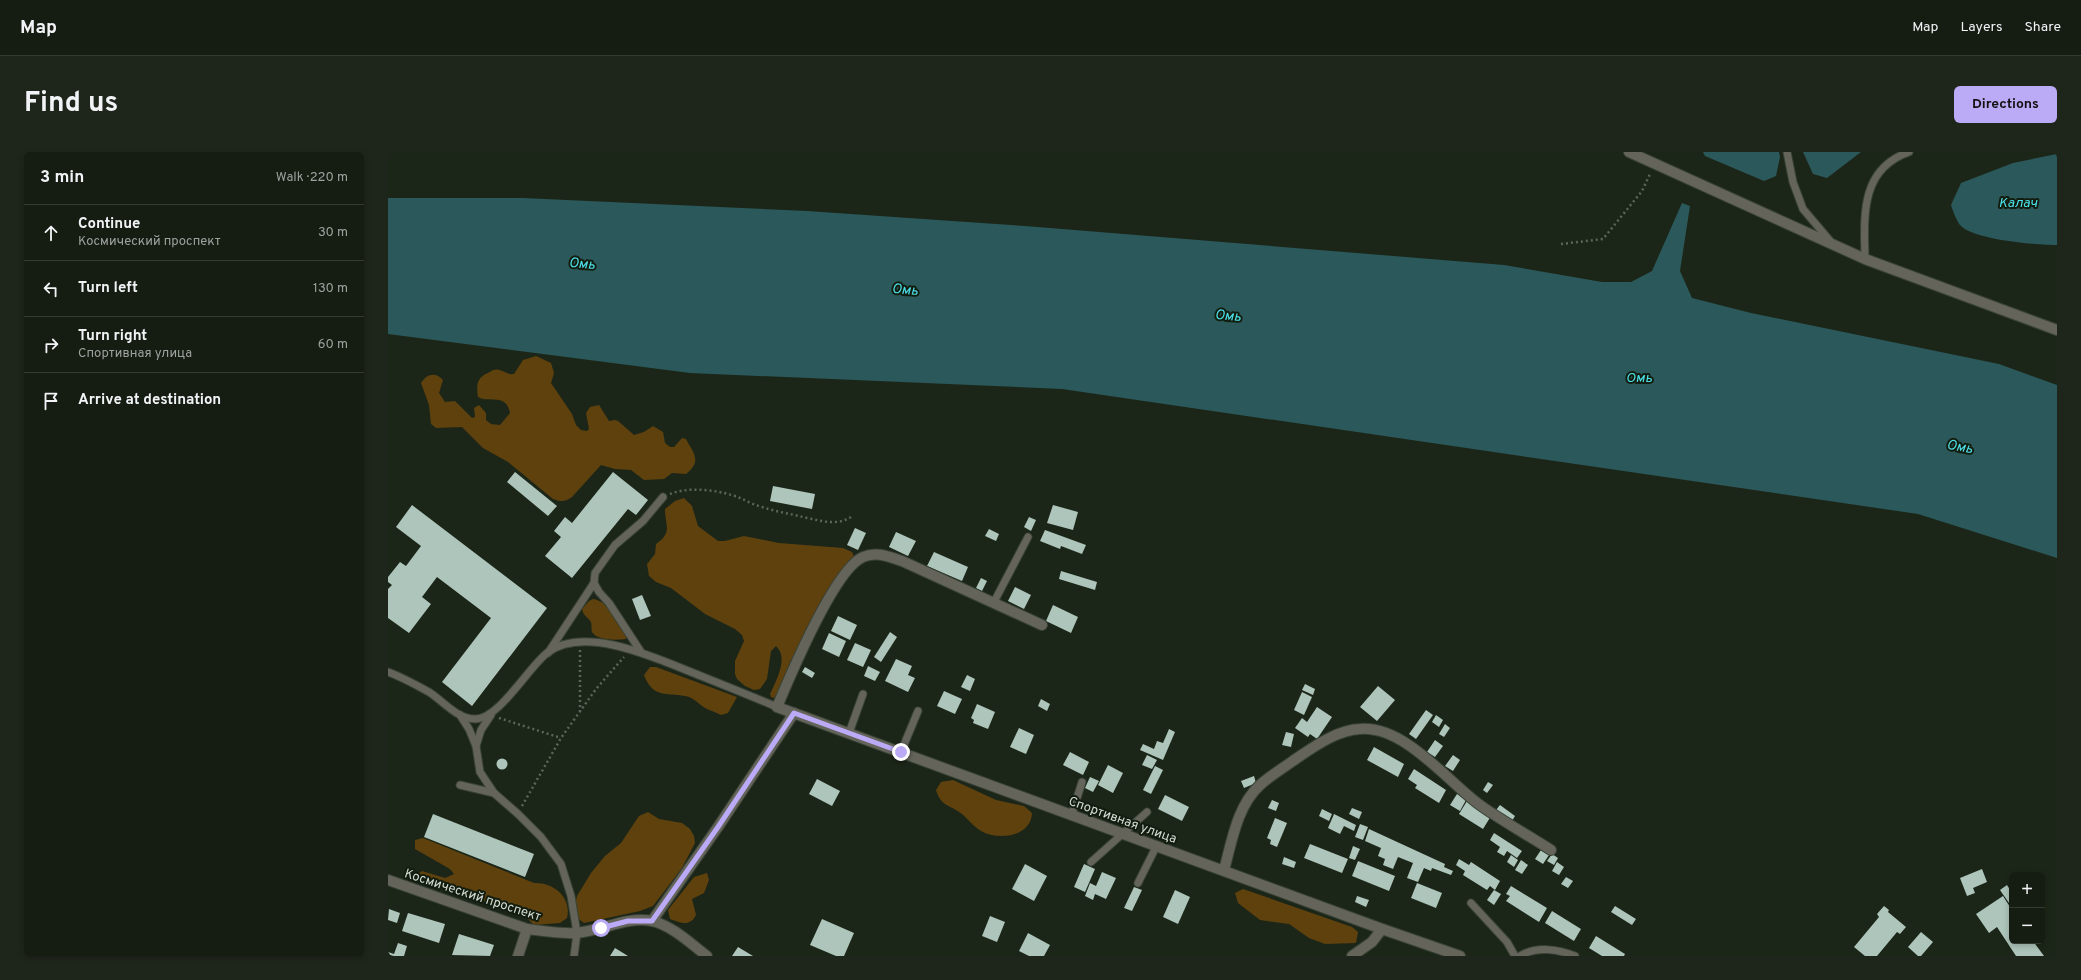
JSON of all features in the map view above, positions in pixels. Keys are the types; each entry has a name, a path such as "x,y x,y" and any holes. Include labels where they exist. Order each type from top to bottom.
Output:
{"street":[{"path":"1629,152 1865,259 2057,330"},
{"path":"777,707 800,653 837,584 854,564 863,557 873,554 882,554 994,602 1042,625"},
{"name":"Спортивная улица","path":"777,707 1157,845 1382,929 1460,956"},
{"path":"652,921 718,827 794,713"},
{"path":"1224,870 1236,825 1244,807 1261,784 1310,749 1331,737 1359,728 1385,732 1398,739 1459,786 1479,804 1552,850"},
{"name":"Космический проспект","path":"388,880 527,929 548,932 577,933 628,921 652,921 678,934 707,956"},
{"path":"518,956 527,929"},
{"path":"1352,956 1372,942 1382,929"}],"lane":[{"path":"1788,152 1793,182 1803,209 1833,245"},
{"path":"1865,259 1865,206 1872,184 1880,171 1897,156 1909,152"},
{"path":"476,746 481,730 491,715 548,653 594,583 595,573 615,545 643,520 663,497"},
{"path":"994,602 1028,537"},
{"path":"594,583 641,652"},
{"path":"548,653 563,646 580,642 602,644 641,652 777,707"},
{"path":"388,672 430,693 460,715 469,729 476,746 480,772 494,794 518,814 541,837 561,864 571,896 577,933 574,956"},
{"path":"849,733 863,694"},
{"path":"901,752 918,711"},
{"path":"460,715 475,719 491,715"},
{"path":"1072,814 1082,782"},
{"path":"460,785 494,794"},
{"path":"1091,862 1147,812"},
{"path":"1138,883 1157,845"},
{"path":"1471,903 1507,942 1515,956"},
{"path":"1520,956 1526,952 1540,950 1560,950 1575,956"}],"path":[{"path":"1561,244 1603,239 1642,191 1655,164"},
{"path":"663,497 675,492 711,491 738,497 760,507 784,514 831,523 843,522 851,517"},
{"path":"580,642 580,712"},
{"path":"518,814 561,738 596,689 631,650"},
{"path":"491,715 561,738"}],"shaded area":[{"path":"536,356 551,363 554,373 551,383 572,414 576,425 581,430 587,431 589,429 586,413 590,407 599,405 609,421 618,421 634,435 644,432 653,426 663,432 665,443 670,447 674,447 682,438 686,439 694,453 694,465 686,474 672,473 664,479 644,480 631,470 615,469 601,465 572,497 565,501 558,501 553,499 508,462 483,448 462,427 436,428 431,424 429,405 421,383 426,377 435,375 443,380 439,393 445,402 455,401 472,418 475,417 474,408 479,405 486,413 486,420 491,424 500,425 510,413 508,407 501,401 487,400 478,397 478,382 482,376 494,370 501,370 514,374 523,360"},
{"path":"684,498 692,506 698,526 718,541 725,541 744,536 779,543 843,548 852,552 855,559 790,662 779,691 774,698 771,697 770,694 778,676 781,663 780,651 776,646 771,651 767,679 760,689 754,690 745,686 737,679 735,674 735,661 744,641 742,635 735,629 705,614 671,588 656,582 649,576 647,564 655,554 656,544 665,536 667,528 665,509 675,501"},
{"path":"593,599 604,604 608,608 620,625 626,639 613,640 598,637 592,632 591,622 584,615 582,609 589,601"},
{"path":"650,667 656,667 737,697 728,713 721,715 707,709 689,697 663,694 652,689 644,675"},
{"path":"953,780 996,800 1024,806 1032,813 1030,821 1020,832 1012,835 996,836 981,831 962,814 944,803 938,796 936,790 941,782"},
{"path":"648,812 659,819 682,823 690,829 694,836 695,843 682,868 653,906 640,911 584,923 576,917 575,905 577,896 591,873 605,856 621,843 639,816"},
{"path":"423,838 534,883 541,883 555,888 567,904 567,918 560,923 534,925 526,917 416,875 422,871 445,878 454,874 450,869 415,849 415,840"},
{"path":"707,873 709,880 704,893 692,899 696,915 694,919 688,923 685,923 670,919 668,910 694,877"},
{"path":"1243,889 1352,927 1358,932 1356,943 1325,944 1309,938 1289,924 1260,920 1238,903 1235,893"}],"water":[{"path":"1703,152 1779,152 1780,157 1776,176 1764,181 1705,156"},
{"path":"1803,152 1861,152 1827,178 1813,174"},
{"name":"Калач","path":"2057,154 2057,245 2021,243 1991,238 1967,230 1960,225 1951,205 1961,183 2013,163"},
{"name":"Омь","path":"388,198 523,198 807,211 1025,226 1504,265 1602,282 1631,282 1652,271 1682,203 1690,206 1680,271 1692,298 1751,313 1999,364 2057,385 2057,558 1918,514 1062,389 690,373 388,334"}],"building":[{"path":"515,472 557,506 548,516 507,482"},
{"path":"613,472 648,500 636,515 628,509 572,578 545,556 561,537 554,531 565,517 572,523"},
{"path":"773,486 815,494 812,509 770,501"},
{"path":"412,505 547,608 472,706 442,682 491,618 437,577 422,597 431,604 409,633 388,618 388,589 392,585 388,582 388,577 400,562 406,566 421,546 396,527"},
{"path":"1053,505 1078,512 1073,530 1047,523"},
{"path":"1029,517 1036,520 1031,531 1024,527"},
{"path":"855,528 866,533 858,550 847,545"},
{"path":"989,529 999,534 996,541 985,536"},
{"path":"1045,530 1086,545 1082,554 1061,546 1060,549 1040,541"},
{"path":"896,532 916,541 908,556 889,547"},
{"path":"934,552 968,567 962,581 927,566"},
{"path":"1061,571 1097,582 1095,590 1059,579"},
{"path":"981,578 987,581 982,591 976,588"},
{"path":"1015,587 1031,595 1024,609 1008,601"},
{"path":"642,595 651,616 640,620 632,599"},
{"path":"1053,605 1078,617 1071,633 1046,621"},
{"path":"838,616 857,625 850,640 831,631"},
{"path":"890,632 897,637 881,662 874,657"},
{"path":"829,633 846,641 839,657 822,649"},
{"path":"855,643 871,650 863,667 847,660"},
{"path":"896,659 912,666 908,675 915,678 908,692 885,681"},
{"path":"868,666 880,672 875,681 864,676"},
{"path":"805,667 815,673 812,678 802,672"},
{"path":"967,675 975,679 970,691 961,687"},
{"path":"1305,684 1315,689 1313,695 1302,690"},
{"path":"1378,686 1395,700 1377,721 1360,707"},
{"path":"944,691 962,699 955,714 937,706"},
{"path":"1302,692 1312,697 1304,715 1294,710"},
{"path":"1041,699 1050,704 1047,711 1038,706"},
{"path":"977,704 995,712 988,729 973,723 974,720 971,718"},
{"path":"1317,707 1332,717 1317,739 1310,734 1308,737 1295,728 1302,718 1307,722"},
{"path":"1426,710 1433,715 1416,739 1409,734"},
{"path":"1436,715 1443,720 1439,727 1432,722"},
{"path":"1445,724 1450,728 1444,737 1439,734"},
{"path":"1019,728 1034,735 1026,754 1010,747"},
{"path":"1169,729 1175,732 1163,760 1140,750 1143,744 1154,749 1157,741 1163,743"},
{"path":"1286,732 1294,734 1291,747 1282,745"},
{"path":"1435,740 1443,746 1435,757 1427,752"},
{"path":"1374,747 1404,764 1398,777 1367,760"},
{"path":"1070,752 1089,762 1083,775 1063,765"},
{"path":"1147,755 1157,760 1152,769 1142,765"},
{"path":"1453,755 1460,760 1453,771 1445,766"},
{"path":"500,759 504,759 506,760 506,768 500,769 497,766 497,762"},
{"path":"1108,765 1123,773 1113,793 1098,785"},
{"path":"1155,766 1163,770 1151,794 1143,790"},
{"path":"1414,769 1446,790 1439,803 1415,788 1417,785 1408,779"},
{"path":"1254,776 1256,783 1244,788 1241,781"},
{"path":"1090,777 1099,781 1093,792 1085,788"},
{"path":"817,779 840,791 832,806 809,794"},
{"path":"1488,782 1493,785 1487,793 1483,790"},
{"path":"1457,794 1466,800 1460,811 1450,805"},
{"path":"1165,795 1189,807 1182,821 1158,809"},
{"path":"1272,800 1279,803 1276,811 1268,808"},
{"path":"1467,801 1491,816 1483,829 1459,814"},
{"path":"1500,805 1515,816 1512,821 1496,810"},
{"path":"1352,808 1362,812 1359,819 1349,814"},
{"path":"1322,809 1332,814 1329,821 1319,816"},
{"path":"433,814 534,854 525,877 424,837"},
{"path":"1334,814 1356,825 1354,831 1344,826 1340,834 1328,828"},
{"path":"1275,818 1287,823 1277,847 1270,844 1271,840 1267,838"},
{"path":"1360,824 1368,827 1363,840 1355,837"},
{"path":"1369,829 1445,864 1444,867 1453,871 1451,875 1432,868 1431,871 1424,868 1418,882 1407,878 1413,863 1398,857 1393,869 1383,865 1385,859 1378,856 1381,848 1365,841"},
{"path":"1494,833 1522,851 1517,858 1507,851 1504,856 1497,852 1500,847 1490,840"},
{"path":"1310,844 1348,859 1342,873 1304,858"},
{"path":"1353,846 1360,849 1355,860 1349,858"},
{"path":"1541,850 1549,855 1543,864 1535,859"},
{"path":"1552,854 1558,858 1554,865 1547,861"},
{"path":"1511,855 1518,860 1514,867 1507,862"},
{"path":"1284,857 1296,862 1294,868 1282,864"},
{"path":"1459,859 1469,865 1471,862 1500,881 1495,890 1490,886 1487,890 1463,875 1465,871 1456,865"},
{"path":"1521,860 1528,865 1522,874 1515,870"},
{"path":"1358,861 1395,876 1389,891 1352,876"},
{"path":"1557,862 1564,867 1559,875 1552,871"},
{"path":"1025,864 1047,876 1034,901 1012,889"},
{"path":"1084,864 1095,869 1085,892 1074,887"},
{"path":"1982,869 1987,882 1973,888 1975,893 1967,896 1960,878"},
{"path":"1102,872 1116,878 1106,899 1095,894 1093,900 1085,896 1090,883 1096,886"},
{"path":"1566,877 1573,881 1568,888 1561,884"},
{"path":"1417,883 1442,893 1436,908 1411,898"},
{"path":"2007,885 2009,888 2009,903 2000,890"},
{"path":"1511,886 1547,908 1539,922 1506,901 1510,896 1506,894"},
{"path":"1134,887 1142,890 1132,911 1124,908"},
{"path":"1175,890 1190,897 1178,924 1163,917"},
{"path":"1494,890 1501,894 1494,905 1487,900"},
{"path":"1357,896 1369,900 1366,907 1355,902"},
{"path":"2003,896 2009,905 2009,944 2035,944 2044,956 2016,956 1997,927 1989,933 1976,914"},
{"path":"1615,906 1636,919 1632,925 1611,912"},
{"path":"1884,906 1889,910 1888,912 1906,927 1900,934 1897,932 1877,956 1865,956 1854,947 1879,917 1877,914"},
{"path":"389,909 400,913 397,923 388,920"},
{"path":"1552,911 1581,929 1574,941 1545,923"},
{"path":"408,913 445,924 439,943 402,931"},
{"path":"990,916 1005,922 997,942 982,936"},
{"path":"822,919 854,933 844,956 836,956 810,945"},
{"path":"1921,932 1933,942 1921,956 1918,956 1908,947"},
{"path":"1028,933 1050,945 1044,956 1029,956 1019,951"},
{"path":"459,934 494,945 490,956 452,955"},
{"path":"1596,936 1625,954 1624,956 1602,956 1589,948"},
{"path":"398,943 407,946 404,956 388,956 388,952 394,954"},
{"path":"738,947 753,956 732,956"},
{"path":"615,948 628,956 610,956"}],"route":[{"path":"601,928 628,921 652,921 718,827 794,713 901,752"}]}
